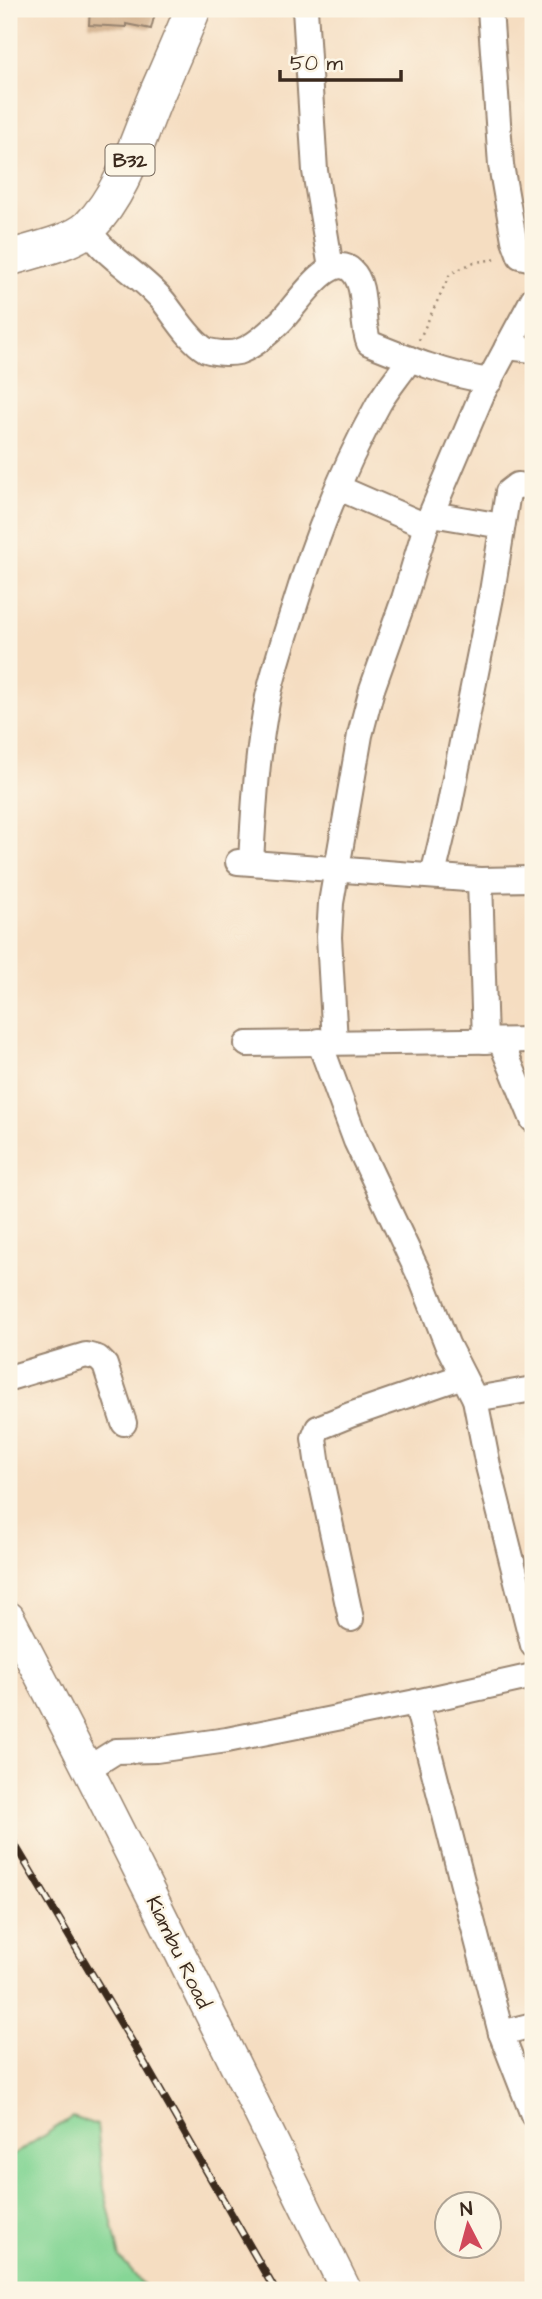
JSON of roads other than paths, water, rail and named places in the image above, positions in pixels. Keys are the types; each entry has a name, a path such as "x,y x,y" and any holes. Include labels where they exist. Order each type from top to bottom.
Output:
{"highway":[{"name":"B32","path":"9,258 65,240 87,228 104,208 144,131 193,9"}],"main road":[{"name":"Kiambu Road","path":"9,1617 17,1655 89,1768 346,2290"}],"street":[{"path":"305,9 315,171 331,268"},
{"path":"490,9 501,165 514,240 527,258"},
{"path":"87,228 110,256 126,265 147,284 206,350 237,352 255,342 282,321 318,277 331,268 345,267 352,270 357,278 361,291 364,332 369,343 410,359 471,378 490,381"},
{"path":"533,299 483,391 429,520 372,689 360,735 331,903 327,1042 356,1141 423,1283 447,1344 475,1399 488,1466 533,1645"},
{"path":"507,347 533,350"},
{"path":"410,359 375,412 358,444 320,528 306,567 268,698 244,862 480,880 533,880"},
{"path":"433,875 460,757 496,571 508,492 517,485 533,487"},
{"path":"340,488 429,520 502,526"},
{"path":"480,880 493,1042 533,1120"},
{"path":"247,1044 533,1040"},
{"path":"9,1378 86,1355 98,1358 105,1365 124,1423"},
{"path":"351,1619 318,1466 314,1438 318,1428 463,1376"},
{"path":"475,1399 533,1389"},
{"path":"89,1768 116,1751 156,1750 227,1740 533,1676"},
{"path":"416,1702 501,2033 533,2115"},
{"path":"501,2033 533,2025"}],"railway":[{"path":"9,1835 275,2290"}]}
